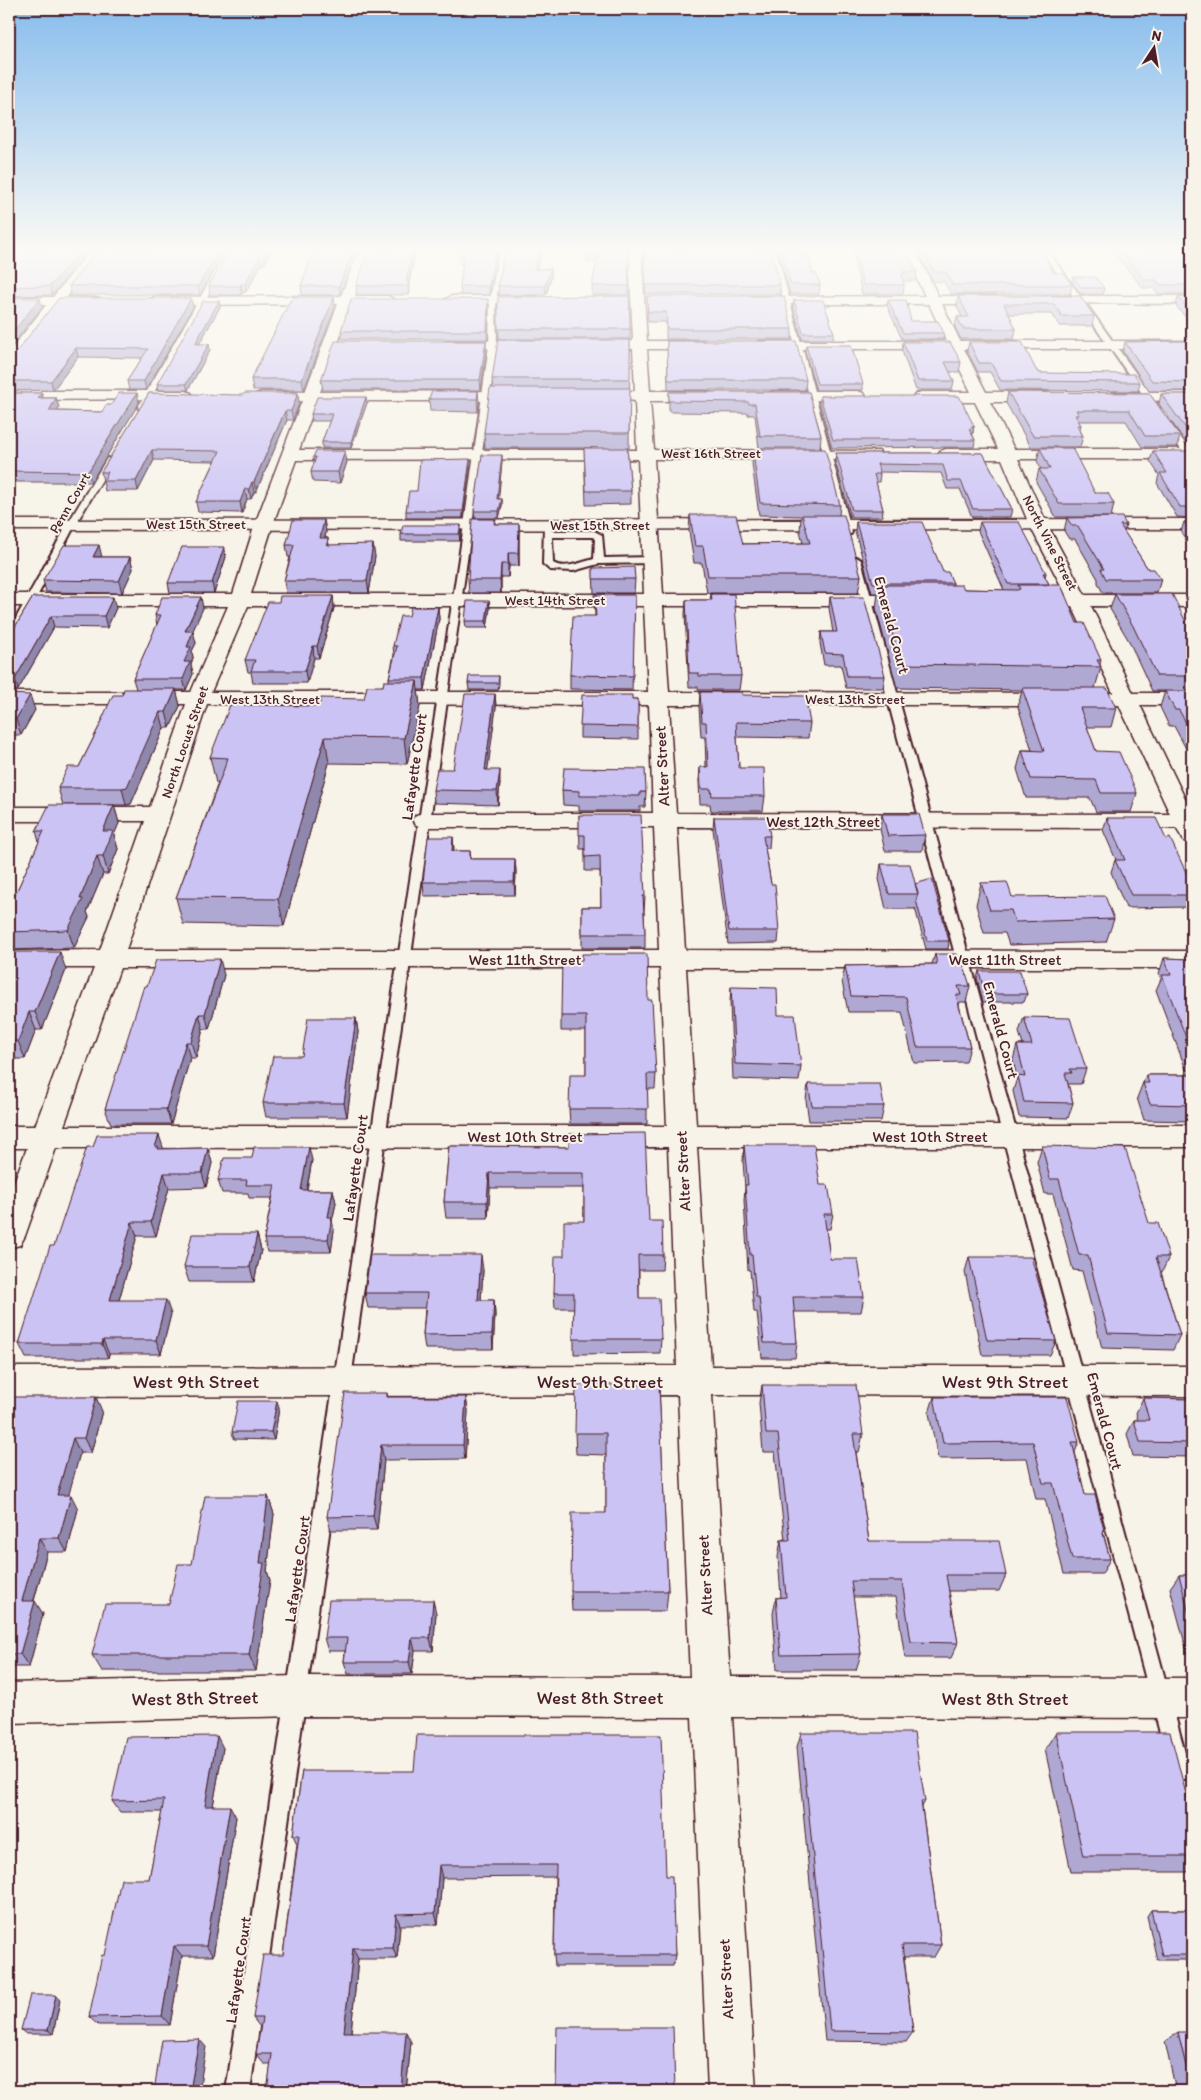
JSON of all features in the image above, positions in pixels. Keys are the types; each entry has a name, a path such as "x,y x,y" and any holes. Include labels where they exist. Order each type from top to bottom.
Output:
{"street":[{"path":"9,361 19,348"},
{"name":"North Locust Street","path":"9,1236 110,960 198,699 240,601 264,524 312,397 336,348"},
{"name":"Alter Street","path":"640,348 651,524 653,600 732,2091"},
{"name":"North Vine Street","path":"957,348 1008,454 1038,524 1079,600 1190,826"},
{"path":"9,396 197,396"},
{"path":"245,396 544,396"},
{"path":"613,396 722,396"},
{"path":"762,396 872,396"},
{"path":"902,396 1060,397"},
{"path":"1099,397 1192,397"},
{"name":"West 16th Street","path":"290,455 477,453 885,454"},
{"path":"932,454 1191,456"},
{"name":"West 15th Street","path":"9,525 468,524 548,530 651,524 1192,524"},
{"name":"West 14th Street","path":"9,600 934,600"},
{"path":"1011,600 1192,601"},
{"name":"West 13th Street","path":"9,698 1192,699"},
{"path":"9,814 160,814"},
{"name":"West 12th Street","path":"424,820 926,821 1190,826"},
{"name":"West 11th Street","path":"9,959 1192,959"},
{"name":"West 10th Street","path":"9,1137 378,1135 1192,1136"},
{"name":"West 9th Street","path":"9,1382 342,1380 1192,1382"},
{"name":"West 8th Street","path":"9,1703 296,1696 1177,1698"}],"lane":[{"path":"139,412 175,348"},
{"name":"Lafayette Court","path":"238,2091 493,348"},
{"name":"Emerald Court","path":"799,348 1077,1381 1177,1698 1183,1783"},
{"path":"1115,348 1160,413"},
{"path":"1166,421 1191,456"},
{"name":"Penn Court","path":"9,640 71,525 115,452"},
{"path":"599,561 600,537 594,534 548,530 548,564 553,568 573,568 599,561 652,560"}],"building":[{"path":"19,348 76,348 51,381 9,381 9,357 13,356"},
{"path":"76,348 163,348 144,381 127,381 148,349"},
{"path":"177,348 207,348 186,384 157,384"},
{"path":"266,348 314,348 302,379 251,379"},
{"path":"332,348 485,348 480,380 321,380"},
{"path":"497,348 630,348 630,379 492,379"},
{"path":"667,348 798,348 806,380 668,380"},
{"path":"807,348 852,348 863,384 817,384"},
{"path":"905,348 953,348 961,362 945,362 954,381 918,381"},
{"path":"972,348 1025,348 1036,370 1040,373 1134,374 1140,382 1001,381 991,363 979,363"},
{"path":"1129,348 1192,348 1192,382 1152,381"},
{"path":"490,388 630,388 629,433 484,433"},
{"path":"432,391 478,391 477,399 429,399"},
{"path":"669,392 809,392 821,436 760,436 755,404 749,404 748,402 669,401"},
{"path":"1008,392 1149,393 1180,436 1145,436 1129,410 1076,410 1079,415 1075,415 1081,425 1077,425 1083,436 1033,436"},
{"path":"9,393 42,393 38,398 56,398 49,411 102,412 106,405 111,405 119,393 137,393 88,472 9,471"},
{"path":"149,393 242,395 245,393 298,393 291,411 285,411 254,482 252,482 249,489 245,489 240,502 196,502 220,451 152,450 136,481 103,481 108,472 101,472"},
{"path":"1161,394 1192,394 1192,437"},
{"path":"820,396 959,396 974,426 969,429 975,440 833,440"},
{"path":"317,397 366,397 351,442 322,442 332,414 311,414"},
{"path":"584,448 627,448 631,491 586,491"},
{"path":"1040,448 1072,448 1095,493 1108,493 1114,504 1059,504 1039,469 1050,469"},
{"path":"762,449 825,449 840,505 760,503 753,453 762,453"},
{"path":"316,451 345,451 338,472 311,472 316,457 313,457"},
{"path":"1153,451 1192,452 1192,507 1180,507 1160,473 1167,473"},
{"path":"836,453 983,453 1012,509 973,509 961,481 948,481 943,465 877,464 880,474 874,474 883,510 852,510"},
{"path":"482,455 502,455 497,499 502,499 499,511 474,511"},
{"path":"470,459 463,511 406,511 409,491 417,491 420,460"},
{"path":"690,515 736,515 743,544 810,543 802,515 844,515 861,576 708,576 703,546 695,546"},
{"path":"1122,517 1126,525 1120,525 1148,569 1154,569 1161,579 1106,579 1101,569 1104,569 1078,526 1072,526 1067,518"},
{"path":"472,519 495,519 494,524 519,524 518,553 508,553 508,564 501,564 500,580 468,580"},
{"path":"293,520 324,520 320,538 328,538 327,545 373,544 367,581 284,581 294,545 286,545"},
{"path":"1192,521 1192,534 1184,522"},
{"path":"856,522 922,522 943,572 948,572 953,583 873,583"},
{"path":"980,522 1019,522 1046,573 1043,573 1049,584 1008,584"},
{"path":"403,525 461,525 459,534 401,534"},
{"path":"64,545 99,545 93,557 130,557 119,581 43,580"},
{"path":"182,547 224,547 212,583 168,583"},
{"path":"634,567 635,579 593,579 593,568"},
{"path":"879,585 962,585 964,589 1017,590 1020,589 1018,585 1061,585 1077,623 1084,623 1101,660 1097,660 1101,667 901,664"},
{"path":"711,594 734,594 741,676 699,676 699,673 689,673 686,600 712,600"},
{"path":"1115,594 1172,594 1192,634 1192,676 1157,676"},
{"path":"594,595 635,595 633,676 570,675 573,616 596,616"},
{"path":"280,596 333,596 317,646 313,646 305,671 251,671 255,660 245,660 268,602 279,602"},
{"path":"33,597 113,597 104,616 51,616 15,679 9,679 9,637"},
{"path":"162,597 201,597 185,631 193,631 187,647 191,647 184,662 190,662 183,679 133,679 161,615 155,615"},
{"path":"830,597 864,597 885,676 847,676 843,654 825,653 821,632 837,632"},
{"path":"467,601 489,601 486,621 465,621"},
{"path":"411,607 438,607 424,678 389,678 397,646 393,646 400,616 409,616"},
{"path":"469,676 499,676 498,683 468,683"},
{"path":"384,681 417,681 404,738 325,737 278,899 176,898 228,758 210,757 230,705 319,706 321,698 364,699 367,686 383,686"},
{"path":"1022,688 1107,688 1116,708 1080,708 1096,751 1119,752 1137,793 1101,793 1096,780 1031,779 1022,750 1044,751"},
{"path":"124,689 176,689 166,712 160,712 127,787 58,788 68,767 79,767 113,695 122,695"},
{"path":"1165,691 1192,691 1192,734 1179,710 1175,710"},
{"path":"700,692 742,692 742,695 805,696 810,723 736,722 739,768 764,768 765,796 712,796 711,789 701,789 700,767 708,767 706,722 702,722"},
{"path":"9,694 30,695 16,719 9,719"},
{"path":"465,694 495,694 485,770 500,770 497,791 433,790 437,769 453,769"},
{"path":"582,695 632,695 632,699 638,699 638,727 580,726"},
{"path":"564,768 645,769 646,792 640,792 640,796 579,796 579,791 562,790"},
{"path":"49,805 114,805 103,831 113,831 103,856 97,856 80,899 83,899 68,930 9,932 9,908 44,831 36,831"},
{"path":"882,814 919,814 925,835 888,836"},
{"path":"579,815 641,815 645,934 582,934 582,907 601,907 600,856 585,857 585,835 579,835"},
{"path":"714,817 767,817 770,836 763,836 771,884 775,884 779,931 729,931"},
{"path":"1107,818 1156,818 1166,839 1170,838 1192,885 1192,895 1131,895 1115,860 1125,860"},
{"path":"428,837 453,837 452,851 470,851 470,859 515,859 514,882 423,882"},
{"path":"881,864 910,864 918,894 889,894"},
{"path":"932,879 949,941 927,941 916,900 918,894 915,884"},
{"path":"1007,882 1012,897 1105,896 1114,919 1015,922 1011,910 990,910 981,883"},
{"path":"9,952 60,952 35,1012 29,1012 18,1041 9,1041"},
{"path":"582,954 647,954 648,1000 652,1000 656,1074 647,1074 648,1109 569,1109 570,1075 586,1075 586,1016 561,1016 562,960 582,960"},
{"path":"935,954 957,954 960,963 963,963 970,986 958,986 961,995 956,995 970,1047 917,1047 906,997 851,996 845,966 937,964"},
{"path":"1164,958 1192,959 1192,1053 1162,975 1171,975"},
{"path":"220,959 205,1014 199,1014 191,1042 186,1042 166,1109 105,1109 144,986 147,986 156,960"},
{"path":"979,971 1020,971 1027,994 985,994"},
{"path":"731,987 777,988 778,1015 795,1015 801,1066 735,1064"},
{"path":"1024,1017 1070,1018 1086,1069 1070,1069 1072,1073 1065,1073 1073,1103 1024,1102 1018,1076 1025,1077 1017,1045 1032,1045"},
{"path":"308,1018 356,1018 344,1103 263,1103 273,1056 302,1056"},
{"path":"1146,1075 1192,1075 1192,1105 1150,1104 1143,1083 1149,1083"},
{"path":"808,1084 880,1084 884,1106 812,1106"},
{"path":"645,1133 649,1221 662,1221 663,1255 638,1255 639,1298 659,1298 661,1339 573,1339 574,1293 554,1293 555,1256 564,1256 564,1221 584,1221 584,1173 489,1173 487,1202 444,1202 449,1146 569,1147 569,1134"},
{"path":"97,1135 159,1135 155,1147 159,1147 158,1149 208,1148 202,1173 164,1173 151,1222 132,1222 110,1300 166,1300 156,1340 103,1340 102,1344 19,1344 50,1246 54,1246 87,1147 93,1147"},
{"path":"744,1145 814,1145 820,1185 828,1185 833,1214 824,1214 830,1259 858,1259 864,1297 793,1297 797,1343 764,1343 759,1297 756,1297 752,1255 750,1255 745,1185 748,1185"},
{"path":"1042,1146 1125,1148 1149,1223 1158,1223 1169,1257 1156,1257 1180,1335 1108,1333 1088,1255 1079,1255 1059,1179 1050,1179"},
{"path":"254,1147 309,1147 301,1190 333,1190 328,1217 332,1217 328,1239 264,1239 275,1185 246,1185 247,1180 218,1180 224,1158 252,1158"},
{"path":"192,1234 257,1234 250,1267 184,1267"},
{"path":"370,1255 481,1255 478,1300 494,1300 492,1334 423,1335 427,1293 365,1293"},
{"path":"969,1257 1031,1257 1056,1341 987,1340"},
{"path":"576,1385 659,1385 668,1591 571,1591 572,1513 606,1513 606,1433 575,1433"},
{"path":"762,1385 856,1385 863,1434 853,1434 869,1541 999,1541 1006,1575 946,1575 958,1643 911,1642 902,1581 851,1581 861,1654 781,1655 776,1598 786,1597 781,1540 790,1540 778,1434 766,1434"},
{"path":"345,1393 387,1393 387,1397 466,1397 463,1445 381,1445 373,1516 327,1517"},
{"path":"9,1397 96,1397 84,1438 73,1438 57,1495 71,1495 59,1538 39,1538 22,1601 35,1601 20,1654 9,1654"},
{"path":"934,1397 1067,1397 1079,1442 1072,1442 1085,1495 1095,1495 1110,1559 1072,1559 1053,1483 1043,1483 1033,1442 943,1443"},
{"path":"1143,1398 1192,1399 1192,1443 1140,1442 1134,1420 1149,1420"},
{"path":"238,1401 277,1401 271,1432 232,1432"},
{"path":"205,1496 268,1496 260,1563 264,1563 249,1655 92,1655 105,1604 169,1604 178,1564 192,1564"},
{"path":"1179,1575 1192,1575 1192,1625"},
{"path":"329,1600 433,1600 430,1638 412,1638 409,1662 344,1662 347,1638 324,1638"},
{"path":"1056,1732 1170,1732 1192,1817 1192,1856 1083,1856"},
{"path":"801,1733 914,1733 925,1801 921,1801 941,1945 902,1945 913,2032 830,2031"},
{"path":"417,1735 661,1735 666,1876 672,1876 675,1955 554,1955 556,1865 439,1865 435,1913 396,1914 393,1948 353,1948 344,2032 406,2032 401,2091 267,2091 272,2054 256,2054 262,2018 253,2018 263,1955 283,1955 299,1835 293,1835 302,1771 414,1771"},
{"path":"217,1736 205,1806 230,1806 206,1946 174,1946 162,2016 89,2017 102,1955 105,1955 121,1879 149,1879 164,1800 112,1801 126,1737"},
{"path":"1151,1910 1192,1910 1192,1955 1162,1955"},
{"path":"30,1995 56,1995 48,2030 21,2030"},
{"path":"557,2027 673,2027 675,2091 556,2091"},
{"path":"1178,2032 1192,2032 1192,2091"},
{"path":"199,2039 190,2091 154,2091 162,2040"}]}
